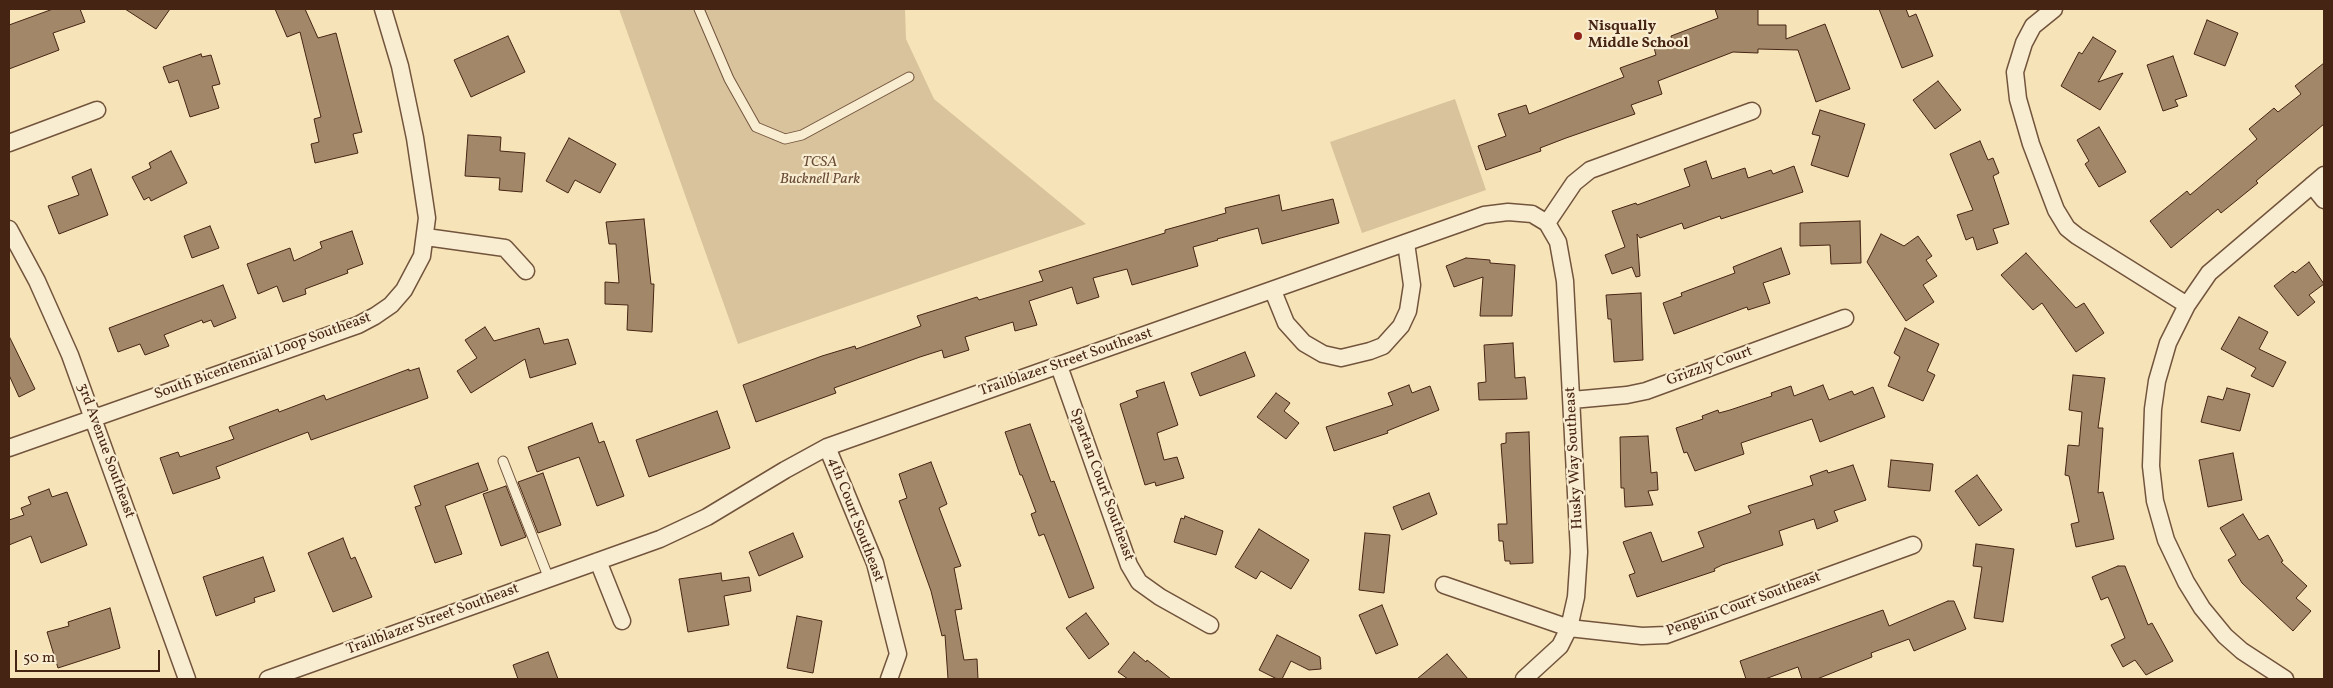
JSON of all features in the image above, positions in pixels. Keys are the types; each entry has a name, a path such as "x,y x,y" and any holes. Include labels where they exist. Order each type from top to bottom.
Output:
{"street":[{"name":"South Bicentennial Loop Southeast","path":"9,448 358,325 391,305 404,290 422,256 427,218 415,138 400,66 383,9"},
{"path":"2054,9 2033,26 2024,42 2015,72 2018,99 2031,144 2056,210 2068,228 2077,236 2187,305"},
{"path":"9,143 97,110"},
{"path":"1547,223 1574,184 1590,170 1752,110"},
{"path":"2285,679 2242,651 2225,636 2202,608 2186,582 2166,540 2154,501 2150,439 2157,381 2168,343 2187,305 2209,272 2318,180 2324,200"},
{"name":"Trailblazer Street Southeast","path":"268,679 660,539 707,518 784,470 827,447 1484,215 1508,212 1532,214 1547,223"},
{"name":"Husky Way Southeast","path":"1524,679 1560,646 1569,628 1576,597 1579,552 1564,281 1558,242 1547,223"},
{"name":"3rd Avenue Southeast","path":"9,229 37,282 70,356 187,679"},
{"path":"426,237 505,248 526,271"},
{"path":"1273,291 1286,322 1304,343 1323,354 1341,358 1370,351 1383,346 1401,326 1408,310 1412,285 1406,243"},
{"name":"Grizzly Court","path":"1572,400 1627,395 1646,391 1845,318"},
{"name":"Spartan Court Southeast","path":"1059,366 1129,565 1139,582 1160,597 1210,626"},
{"name":"4th Court Southeast","path":"827,447 875,563 898,654 889,679"},
{"name":"Penguin Court Southeast","path":"1444,586 1569,628 1642,636 1666,635 1914,545"},
{"path":"598,561 622,621"}],"lane":[{"path":"699,9 729,79 756,127 785,139 802,135 909,77"},
{"path":"503,461 549,579"}],"green space":[{"name":"TCSA Bucknell Park","path":"619,9 905,9 906,39 934,99 1086,224 738,344"},
{"path":"1455,99 1486,190 1362,233 1330,142"}],"building":[{"path":"53,9 80,9 85,22 53,33 59,50 9,69 9,25"},
{"path":"125,9 170,9 156,29"},
{"path":"275,9 305,9 318,38 336,33 362,132 353,134 358,153 315,163 311,144 319,142 314,119 321,117 300,32 287,37"},
{"path":"1715,9 1758,9 1758,25 1786,25 1786,39 1825,24 1850,89 1816,102 1798,50 1758,49 1758,53 1733,52 1658,81 1662,94 1631,105 1635,114 1566,138 1540,148 1541,151 1486,170 1478,146 1506,136 1498,114 1526,105 1529,114 1624,77 1620,68 1656,55 1654,48 1672,41 1671,36 1718,18"},
{"path":"1879,9 1906,9 1909,17 1916,14 1933,56 1902,68"},
{"path":"2207,20 2238,33 2225,66 2194,54"},
{"path":"508,36 525,72 471,97 454,60"},
{"path":"2093,37 2116,51 2098,82 2123,73 2100,110 2061,86 2079,52 2082,54"},
{"path":"201,54 202,57 211,55 220,84 212,86 219,108 190,117 178,80 169,83 163,67"},
{"path":"2173,56 2187,96 2175,100 2178,106 2163,111 2147,65"},
{"path":"2324,63 2324,124 2221,213 2218,209 2171,248 2150,221 2187,191 2190,195 2257,139 2249,129 2274,108 2278,112 2301,94 2295,86"},
{"path":"1938,81 1961,110 1935,129 1913,100"},
{"path":"1820,110 1865,124 1848,177 1811,165 1820,136 1812,134"},
{"path":"2099,127 2126,172 2099,187 2085,164 2089,161 2077,140"},
{"path":"468,135 501,137 500,151 525,153 522,192 499,190 500,178 465,176"},
{"path":"569,138 616,164 600,193 575,180 568,193 546,181"},
{"path":"1980,141 1988,160 1993,158 1999,173 1993,176 2009,224 1993,229 1998,243 1977,250 1973,237 1966,240 1957,215 1973,210 1950,154"},
{"path":"171,151 187,183 151,201 149,197 144,200 132,177 151,168 149,163"},
{"path":"1706,161 1712,179 1745,168 1748,178 1771,170 1773,174 1794,166 1803,192 1721,219 1720,216 1684,229 1682,223 1640,238 1637,234 1640,276 1636,277 1632,267 1612,274 1605,255 1625,247 1612,211 1636,203 1637,205 1690,186 1684,169"},
{"path":"91,169 108,215 59,234 48,206 79,195 72,177"},
{"path":"1279,195 1282,211 1333,199 1339,223 1262,244 1258,228 1217,239 1193,247 1198,266 1132,285 1127,269 1093,278 1099,297 1077,304 1072,287 1029,301 1037,325 1015,331 1013,322 965,337 969,350 944,358 942,350 920,357 834,388 836,393 756,422 743,385 822,356 855,346 856,349 921,326 917,316 977,297 979,300 1043,281 1039,271 1165,233 1165,230 1226,213 1225,208"},
{"path":"644,219 651,284 654,284 652,332 627,330 628,305 605,304 605,282 619,283 616,244 609,244 606,222"},
{"path":"1860,221 1861,263 1831,264 1830,245 1800,246 1800,223"},
{"path":"210,226 219,248 192,258 184,236"},
{"path":"352,231 363,264 347,270 348,273 305,289 306,294 283,302 277,286 258,294 247,264 290,248 294,261 322,248 320,242"},
{"path":"1881,234 1904,246 1918,236 1932,256 1926,260 1937,276 1923,285 1934,302 1906,321 1867,262"},
{"path":"1781,248 1790,274 1763,283 1770,303 1748,310 1747,307 1674,334 1663,303 1682,296 1681,293 1735,273 1733,267"},
{"path":"2026,253 2076,308 2084,303 2104,333 2076,352 2042,303 2033,310 2001,275"},
{"path":"1466,258 1490,260 1490,263 1515,265 1512,316 1480,316 1483,277 1454,287 1446,266"},
{"path":"2309,262 2324,284 2309,295 2315,302 2298,316 2274,286 2293,271 2295,273"},
{"path":"223,285 236,318 214,327 211,320 203,323 202,320 164,335 169,346 145,355 140,344 118,352 109,328"},
{"path":"1641,293 1643,360 1614,362 1611,319 1608,319 1606,295"},
{"path":"2239,317 2268,332 2259,349 2286,362 2273,387 2251,376 2256,368 2221,349"},
{"path":"485,327 494,341 539,328 544,344 568,339 576,364 530,378 525,359 471,393 457,371 477,358 465,340"},
{"path":"1905,328 1939,344 1927,371 1935,375 1923,401 1888,386 1900,357 1894,353"},
{"path":"9,336 35,389 19,397 9,375"},
{"path":"1513,343 1515,378 1525,377 1527,399 1479,400 1478,383 1486,382 1484,345"},
{"path":"1245,352 1255,376 1200,396 1191,373"},
{"path":"419,368 428,398 311,440 308,432 216,467 220,478 173,494 160,458 178,452 180,457 234,439 229,427 278,409 279,412 324,395 326,400 409,369 409,371"},
{"path":"2073,375 2105,378 2098,428 2103,428 2098,493 2103,492 2114,539 2076,547 2071,524 2079,522 2069,476 2065,475 2068,445 2079,446 2082,412 2069,410"},
{"path":"1164,382 1178,425 1157,433 1164,460 1177,457 1184,478 1156,486 1155,482 1145,485 1120,404 1138,397 1136,391"},
{"path":"1409,385 1412,393 1430,386 1439,410 1387,431 1388,433 1334,451 1326,427 1393,405 1388,393"},
{"path":"1823,385 1829,400 1852,391 1854,395 1873,387 1885,417 1820,442 1812,419 1741,443 1744,454 1695,471 1687,452 1684,453 1676,428 1703,419 1702,416 1718,410 1719,413 1772,396 1771,393 1791,386 1794,396"},
{"path":"2227,388 2250,394 2240,431 2201,422 2208,396 2223,400"},
{"path":"1276,393 1290,403 1284,411 1299,423 1286,439 1257,417"},
{"path":"717,411 730,448 649,477 636,440"},
{"path":"592,423 599,443 604,441 624,496 597,506 579,457 537,472 528,447"},
{"path":"1030,424 1051,482 1054,481 1094,588 1069,598 1044,534 1039,536 1031,514 1036,512 1022,475 1020,475 1005,432"},
{"path":"1529,432 1533,563 1510,564 1510,561 1505,561 1503,541 1499,541 1498,524 1507,524 1501,444 1506,443 1506,433"},
{"path":"1648,436 1651,473 1657,472 1658,490 1648,491 1653,505 1625,507 1624,488 1621,488 1620,437"},
{"path":"2233,453 2242,500 2208,507 2199,460"},
{"path":"1891,460 1933,464 1930,491 1888,487"},
{"path":"931,462 947,504 939,508 961,566 954,568 962,609 955,610 964,660 977,659 978,679 948,679 945,635 942,636 931,591 899,501 907,498 899,474"},
{"path":"478,463 488,490 445,506 462,554 435,563 415,507 421,505 414,486"},
{"path":"1853,465 1866,500 1834,511 1838,521 1817,529 1814,519 1779,531 1783,545 1722,565 1714,569 1715,571 1637,597 1629,575 1635,573 1623,542 1651,532 1662,562 1704,547 1698,532 1751,513 1748,506 1813,485 1810,476 1827,470 1828,473"},
{"path":"543,473 561,525 538,533 518,482"},
{"path":"1977,475 2002,510 1979,526 1955,491"},
{"path":"506,486 526,537 501,546 483,494"},
{"path":"49,489 52,497 67,492 87,545 41,563 31,536 9,545 9,520 24,515 21,508 31,504 28,497"},
{"path":"1429,493 1437,514 1402,530 1393,507"},
{"path":"2243,514 2259,540 2268,535 2283,561 2281,562 2307,586 2296,598 2311,611 2293,631 2242,583 2228,560 2236,555 2220,528"},
{"path":"1185,516 1223,531 1216,555 1174,542 1181,518 1184,519"},
{"path":"1259,529 1309,560 1291,589 1261,571 1256,579 1235,567"},
{"path":"793,533 803,557 759,576 749,552"},
{"path":"1365,533 1390,535 1384,593 1359,590"},
{"path":"343,538 351,559 355,557 372,597 333,612 308,553"},
{"path":"1976,544 2014,549 2003,622 1974,618 1982,567 1973,566"},
{"path":"263,557 275,591 254,598 255,602 216,616 203,577"},
{"path":"2118,566 2125,566 2148,625 2152,623 2173,661 2146,675 2135,660 2123,667 2111,645 2125,638 2108,597 2101,600 2092,577"},
{"path":"721,573 722,581 749,577 751,591 724,596 729,625 688,632 679,579"},
{"path":"1948,601 1954,601 1966,629 1914,651 1909,639 1871,653 1872,657 1817,679 1802,679 1798,667 1765,679 1746,679 1740,661 1883,610 1889,626"},
{"path":"1382,605 1398,645 1376,654 1359,615"},
{"path":"110,608 120,648 58,668 47,632 69,626 68,622"},
{"path":"1086,613 1109,644 1089,659 1066,628"},
{"path":"797,616 822,621 813,673 787,668"},
{"path":"1277,635 1320,657 1321,669 1309,670 1291,661 1282,679 1277,679 1259,670"},
{"path":"548,652 558,679 518,679 513,665"},
{"path":"1134,652 1171,679 1128,679 1118,672"},
{"path":"1447,654 1468,679 1417,679"}],"place":[{"name":"Nisqually Middle School","path":"1578,36"}]}
